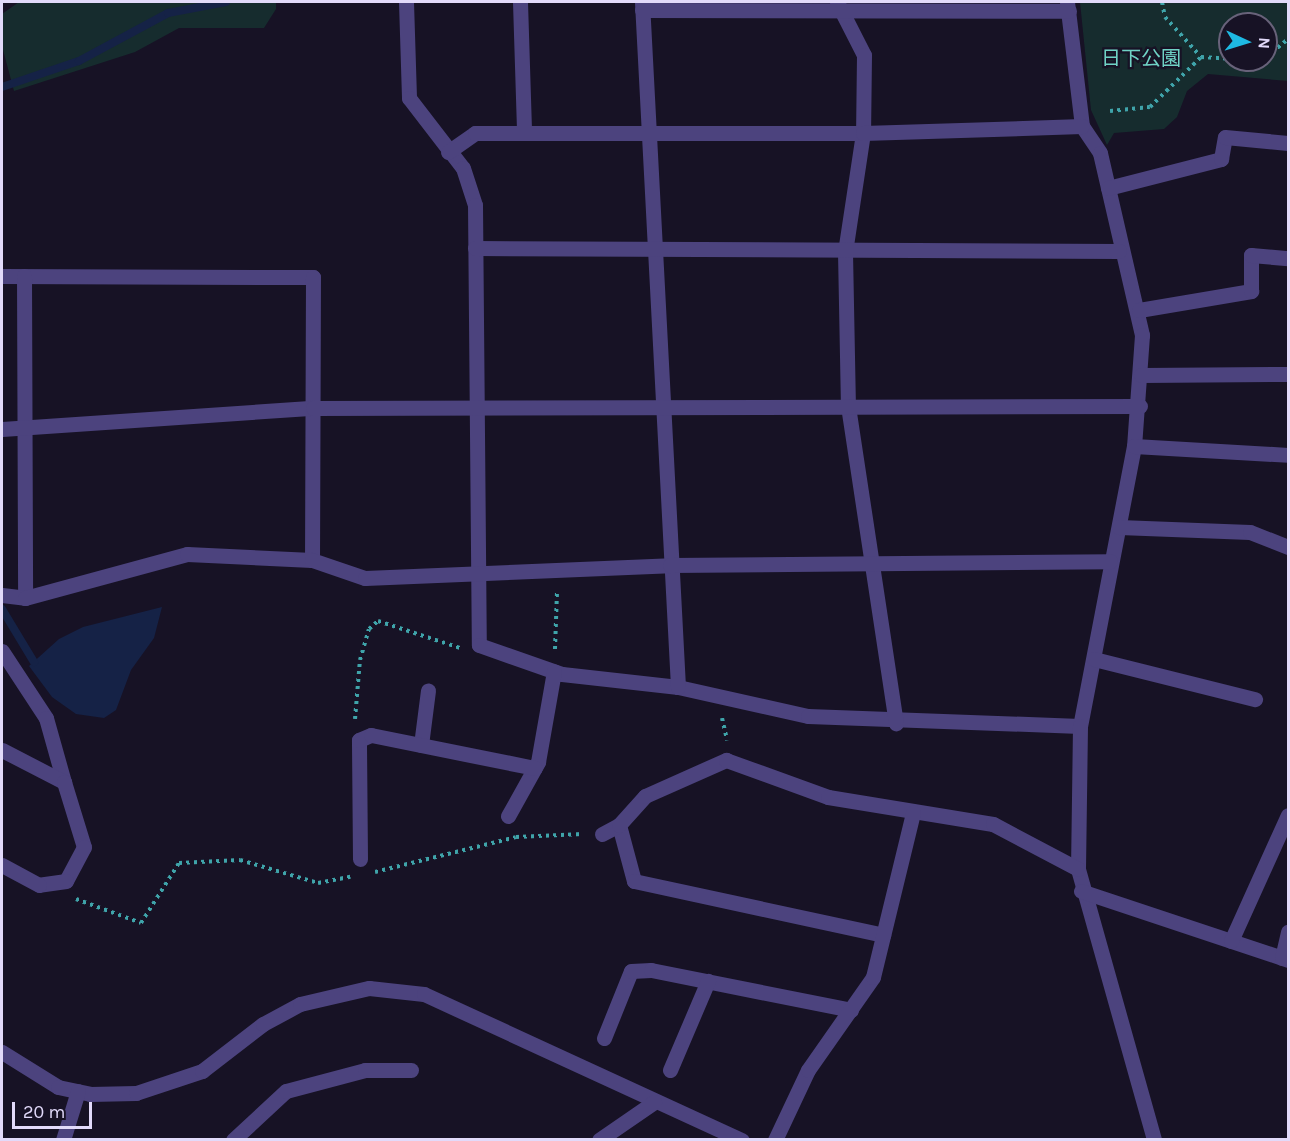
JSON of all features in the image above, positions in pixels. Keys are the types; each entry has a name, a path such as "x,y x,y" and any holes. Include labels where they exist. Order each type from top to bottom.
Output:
{"street":[{"path":"406,2 410,98 448,152 463,168 475,205 474,407 479,645 554,671 678,687 808,716 896,723 1080,726"},
{"path":"520,2 524,132"},
{"path":"839,4 864,55 863,133 845,252 848,405 896,723"},
{"path":"678,687 642,6 839,4 1068,6 1082,126 1100,153 1119,251 1139,310 1141,375 1140,406 1134,446 1080,726 1078,869 1081,891 1154,1140"},
{"path":"448,152 475,133 863,133 1082,126"},
{"path":"1108,188 1221,159 1225,137 1288,143"},
{"path":"475,248 845,252 1119,251"},
{"path":"1139,310 1251,291 1251,255 1288,258"},
{"path":"2,276 313,277 312,560"},
{"path":"24,276 25,598"},
{"path":"1141,375 1288,374"},
{"path":"2,429 26,431 313,408 1140,406"},
{"path":"1134,446 1288,455"},
{"path":"1119,527 1250,532 1288,548"},
{"path":"2,596 25,598 187,555 312,560 365,578 478,569 558,567 873,566 1110,561"},
{"path":"2,651 46,718 84,847 66,881 39,885 2,865"},
{"path":"1094,659 1255,699"},
{"path":"508,816 535,768 548,726 554,671"},
{"path":"421,745 428,690"},
{"path":"360,859 359,740 371,735 535,768"},
{"path":"2,750 64,782"},
{"path":"602,834 619,825 645,796 726,760 828,797 913,813 993,824 1078,869"},
{"path":"775,1140 808,1070 873,977 913,813"},
{"path":"1231,941 1288,815"},
{"path":"619,825 634,881 883,935"},
{"path":"1081,891 1285,959 1288,932"},
{"path":"604,1038 631,971 708,981 851,1010"},
{"path":"670,1070 708,981"},
{"path":"2,1052 32,1076 78,1091 136,1093 167,1085 202,1071 262,1024 300,1004 369,988 424,994 654,1102 742,1140"},
{"path":"233,1140 286,1091 365,1070 411,1070"},
{"path":"63,1140 78,1091"},
{"path":"599,1140 654,1102"}],"path":[{"path":"1162,2 1165,17 1201,57 1218,58"},
{"path":"1110,111 1150,107 1201,57"},
{"path":"554,671 558,567"},
{"path":"359,740 354,717 360,660 369,629 378,621 472,652"},
{"path":"367,874 516,837 602,834"},
{"path":"39,885 141,923 179,863 240,860 318,883 357,876"}],"green space":[{"path":"19,2 276,2 276,9 264,28 179,28 135,52 14,91 2,46 2,14"},
{"name":"日下公園","path":"1080,2 1288,2 1288,81 1208,74 1187,91 1177,117 1164,129 1114,133 1107,145 1091,110"}],"water":[{"path":"162,607 154,638 131,670 116,710 104,718 76,714 52,697 29,666 59,639 83,627"}],"waterway":[{"path":"2,87 79,61 168,13 226,2"},
{"path":"2,609 34,662"}]}
